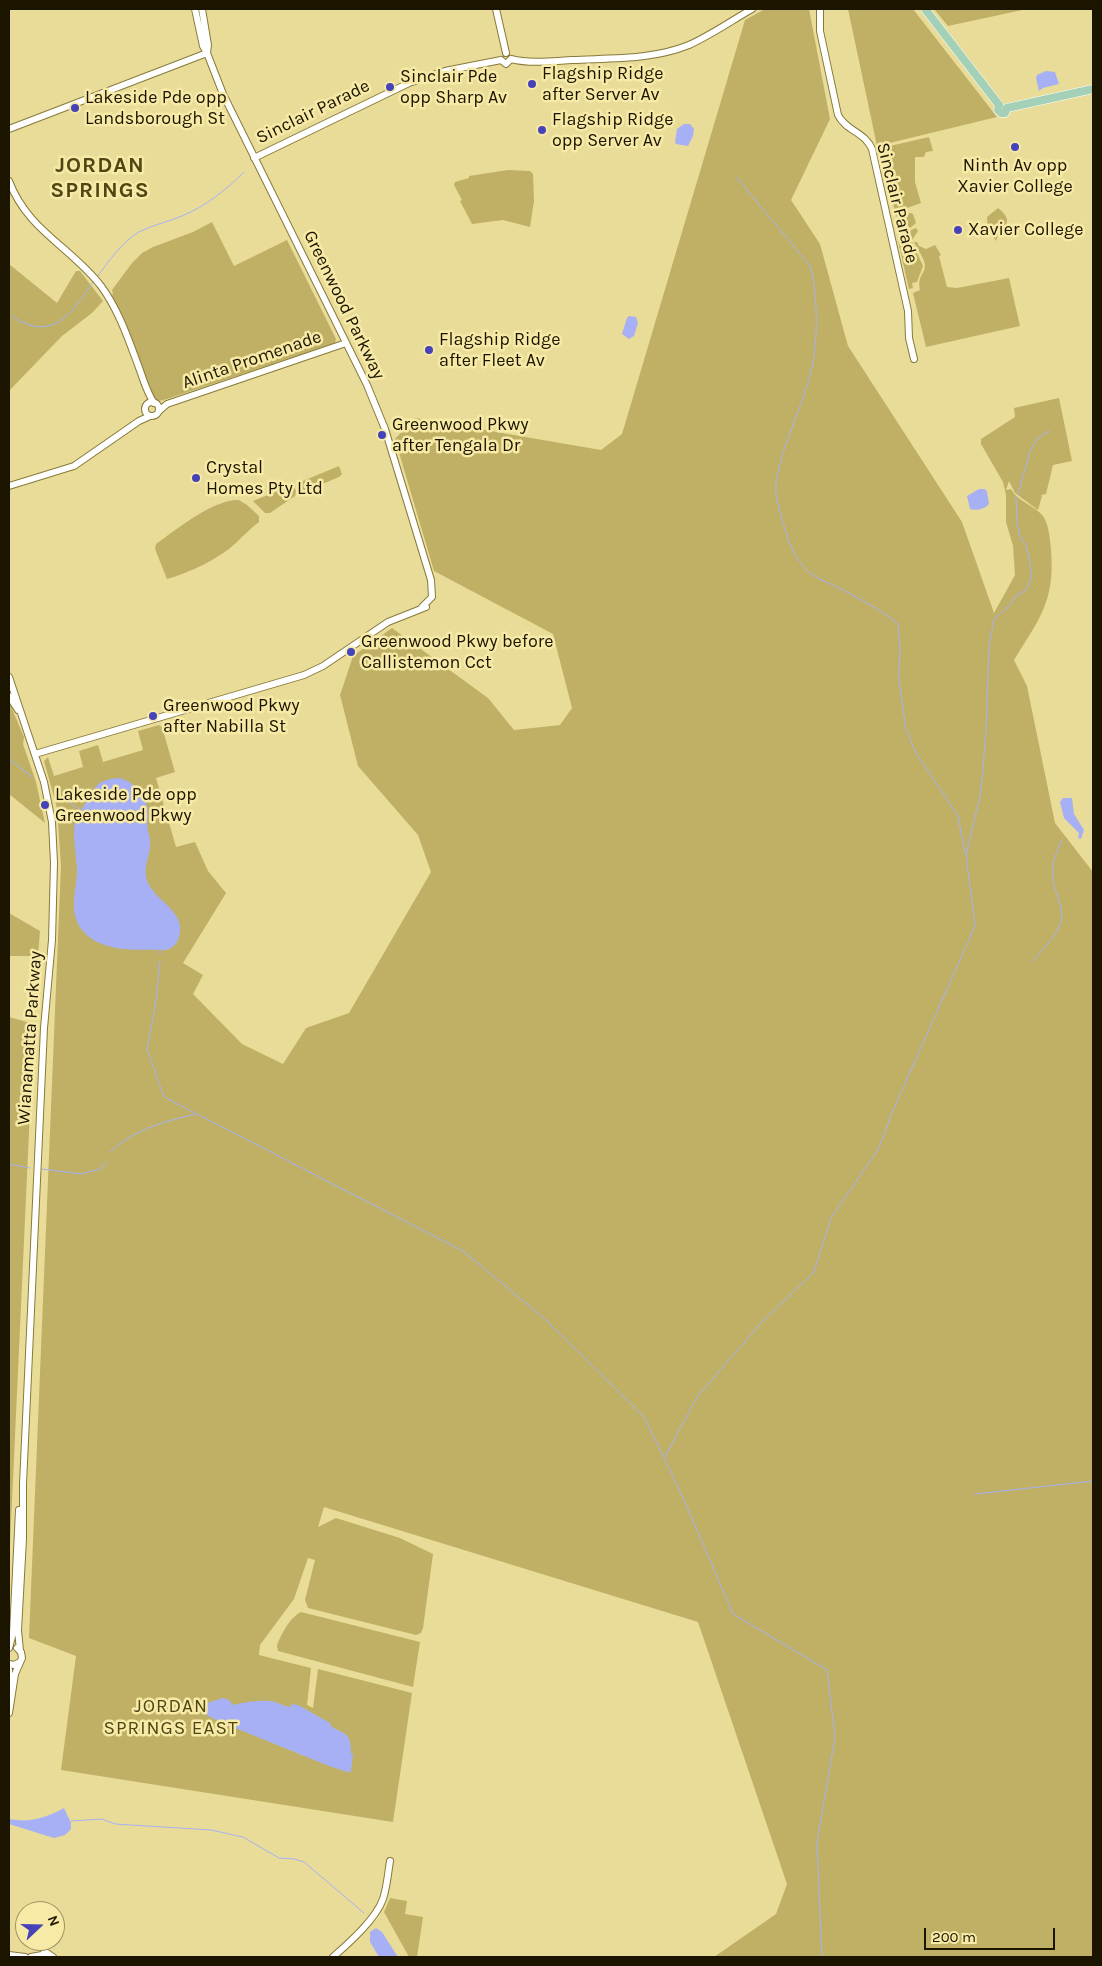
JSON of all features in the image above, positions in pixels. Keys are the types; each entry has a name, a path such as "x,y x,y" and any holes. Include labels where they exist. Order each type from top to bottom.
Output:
{"main road":[{"path":"925,9 1003,107 1093,89"}],"street":[{"name":"Greenwood Parkway","path":"34,754 304,675 323,666 388,622 422,607 430,606 436,597 436,588 431,580 381,418 367,385 223,94 201,40 195,9"},
{"name":"Greenwood Parkway","path":"202,9 208,45 207,53"},
{"path":"496,9 506,53 510,55 512,60"},
{"path":"506,53 501,55 501,60 506,64 512,60 527,62 586,60 660,53 696,41 752,9"},
{"name":"Sinclair Parade","path":"820,9 820,31 836,111 841,121 864,136 872,149 908,311 909,333 914,358"},
{"path":"9,128 207,53"},
{"name":"Sinclair Parade","path":"254,158 409,83 445,72 501,60"},
{"path":"9,181 19,204 32,220 91,274 102,287 118,315 147,392 159,411 156,415 139,420 74,466 9,486"},
{"name":"Alinta Promenade","path":"159,411 167,404 346,344"},
{"path":"139,420 145,407 147,392"},
{"path":"145,407 150,402 155,403"},
{"name":"Alinta Promenade","path":"155,403 167,404"},
{"path":"145,407 146,412 150,416"},
{"path":"9,677 20,713"},
{"path":"9,696 20,713"},
{"name":"Wianamatta Parkway","path":"20,713 46,791 52,822 54,850 52,924 44,1028 23,1484 23,1539 18,1630 22,1656 20,1662"},
{"name":"Wianamatta Parkway","path":"9,1649 13,1633 17,1539 23,1484"},
{"path":"9,1649 15,1648 20,1651"},
{"path":"9,1664 14,1665 20,1662"},
{"path":"9,1713 15,1674 20,1662"},
{"path":"9,1670 9,1683"},
{"path":"333,1957 351,1941 379,1908 385,1893 390,1860"},
{"path":"31,1957 47,1953 54,1957"},
{"path":"9,1955 26,1957"}],"shaded area":[{"path":"765,9 809,9 830,119 791,200 820,244 848,346 962,522 994,613 1015,575 1013,546 1006,522 1006,495 1003,482 981,444 981,439 1015,417 1014,408 1059,398 1072,461 1053,465 1046,494 1041,495 1038,510 1015,493 1009,481 1006,490 1011,489 1018,497 1039,512 1045,519 1048,528 1052,568 1048,596 1038,620 1014,660 1027,686 1055,823 1093,872 1093,1957 714,1957 776,1914 787,1884 698,1622 324,1507 318,1527 336,1518 400,1538 433,1554 421,1633 416,1635 308,1608 305,1600 315,1560 308,1558 294,1599 260,1645 259,1655 311,1668 307,1705 313,1708 318,1669 412,1693 393,1822 61,1770 76,1656 29,1638 61,866 57,808 44,761 48,757 54,776 83,767 79,751 98,745 103,762 143,750 138,731 159,725 162,727 175,772 156,778 176,847 195,842 208,871 226,893 183,963 203,975 193,994 242,1044 283,1064 306,1028 349,1013 431,872 418,835 358,766 340,695 353,656 392,628 488,698 514,730 560,725 572,708 553,634 434,571 395,439 415,418 601,450 622,434 745,20","holes":["208,1715 351,1755 302,1755"]},
{"path":"848,9 913,9 997,117 877,146"},
{"path":"934,9 1027,9 948,26"},
{"path":"929,137 933,151 926,152 924,157 915,157 915,182 921,203 907,208 896,217 881,148"},
{"path":"508,170 530,171 533,174 534,201 530,227 503,220 472,224 460,201 462,200 454,185 455,182 469,178 469,176"},
{"path":"998,208 1004,213 1007,222 996,241 987,217"},
{"path":"913,214 916,223 910,228 905,225 904,227 909,231 916,228 918,231 912,240 901,240 896,219 901,215 901,220 903,220 904,215"},
{"path":"212,222 234,266 287,240 336,339 335,343 159,401 152,396 126,323 112,295 112,290 142,253"},
{"path":"898,241 912,242 923,266 917,282 912,283 913,288 909,289"},
{"path":"914,242 917,242 919,246 926,249 935,245 941,255 939,256 947,287 957,288 1009,278 1020,326 926,347 913,293 920,290 920,278 925,265"},
{"path":"9,264 57,303 76,271 80,271 103,301 92,313 62,336 9,391"},
{"path":"339,466 342,474 339,477 306,491 300,488 298,483"},
{"path":"293,485 296,491 295,496 270,513 265,513 253,501"},
{"path":"239,500 259,516 259,522 221,555 185,573 167,579 155,549 156,544 184,524 218,504"},
{"path":"9,702 24,737 23,744 36,782 45,823 9,794"},
{"path":"9,913 40,931 38,956 9,956"},
{"path":"9,1017 34,1024 9,1566"},
{"path":"301,1612 420,1642 413,1687 278,1651 277,1646 283,1632 289,1622"},
{"path":"390,1898 407,1901 405,1914 423,1917 417,1957 409,1957 384,1912"}],"water":[{"path":"1046,71 1055,72 1059,84 1043,88 1039,91 1037,75"},
{"path":"684,124 690,124 694,129 688,146 676,144 675,142 677,129"},
{"path":"629,316 636,317 638,323 634,336 629,339 622,334"},
{"path":"979,489 985,489 987,492 989,504 980,509 970,509 967,496"},
{"path":"120,778 132,784 144,797 148,816 147,826 150,843 146,867 147,880 151,888 169,907 178,920 180,928 179,937 171,948 166,950 122,949 101,944 83,931 78,924 74,910 77,872 75,820 96,786 105,780"},
{"path":"1063,798 1072,798 1074,814 1084,830 1081,839 1078,838 1079,833 1064,818 1060,802"},
{"path":"223,1698 229,1700 233,1705 252,1701 265,1701 290,1707 292,1704 298,1705 330,1723 332,1727 348,1736 351,1754 353,1754 351,1772 329,1766 218,1721 203,1713 199,1708 207,1703"},
{"path":"64,1808 71,1823 71,1829 65,1835 54,1838 9,1824 9,1819 37,1819 51,1815"},
{"path":"376,1928 382,1932 398,1957 379,1957 370,1942 370,1932"}],"waterway":[{"path":"97,277 116,253 133,236 199,207 223,191 244,172"},
{"path":"737,178 810,266 815,288 816,330 812,367 783,454 776,483 777,501 789,542 798,560 812,574 869,604 898,624 900,648 899,680 906,729 916,753 958,816 965,853"},
{"path":"12,316 26,324 39,327 50,326 69,314 93,282"},
{"path":"1018,494 1031,448 1039,437 1050,431"},
{"path":"665,1457 697,1397 761,1323 814,1272 831,1218 879,1148 891,1115 975,926 966,855 980,796 982,779 986,732 989,646 994,619 1010,605 1015,597 1026,590 1031,579 1026,545 1020,537 1017,522 1016,497"},
{"path":"9,759 32,777"},
{"path":"68,802 82,811"},
{"path":"1033,962 1055,935 1062,920 1061,908 1052,875 1053,864 1062,840"},
{"path":"160,949 160,954"},
{"path":"160,961 156,1001 147,1049 164,1097 463,1251 546,1320 644,1417 681,1493 733,1614 827,1670 835,1737 817,1843 822,1957"},
{"path":"110,1152 129,1137 150,1127 195,1114"},
{"path":"42,1169 81,1174 101,1169 106,1162"},
{"path":"9,1164 30,1168"},
{"path":"975,1494 1093,1481"},
{"path":"71,1821 102,1819 115,1824 211,1830 243,1837 279,1858 304,1862 364,1913"}],"place":[{"name":"Flagship Ridge after Server Av","path":"532,84"},
{"name":"Sinclair Pde opp Sharp Av","path":"390,87"},
{"name":"Lakeside Pde opp Landsborough St","path":"75,108"},
{"name":"Flagship Ridge opp Server Av","path":"542,130"},
{"name":"Ninth Av opp Xavier College","path":"1015,147"},
{"name":"Xavier College","path":"958,230"},
{"name":"Flagship Ridge after Fleet Av","path":"429,350"},
{"name":"Greenwood Pkwy after Tengala Dr","path":"382,435"},
{"name":"Crystal Homes Pty Ltd","path":"196,478"},
{"name":"Greenwood Pkwy before Callistemon Cct","path":"351,652"},
{"name":"Greenwood Pkwy after Nabilla St","path":"153,716"},
{"name":"Lakeside Pde opp Greenwood Pkwy","path":"45,805"}],"district":[{"name":"JORDAN SPRINGS","path":"100,179"},
{"name":"JORDAN SPRINGS EAST","path":"171,1718"}]}
